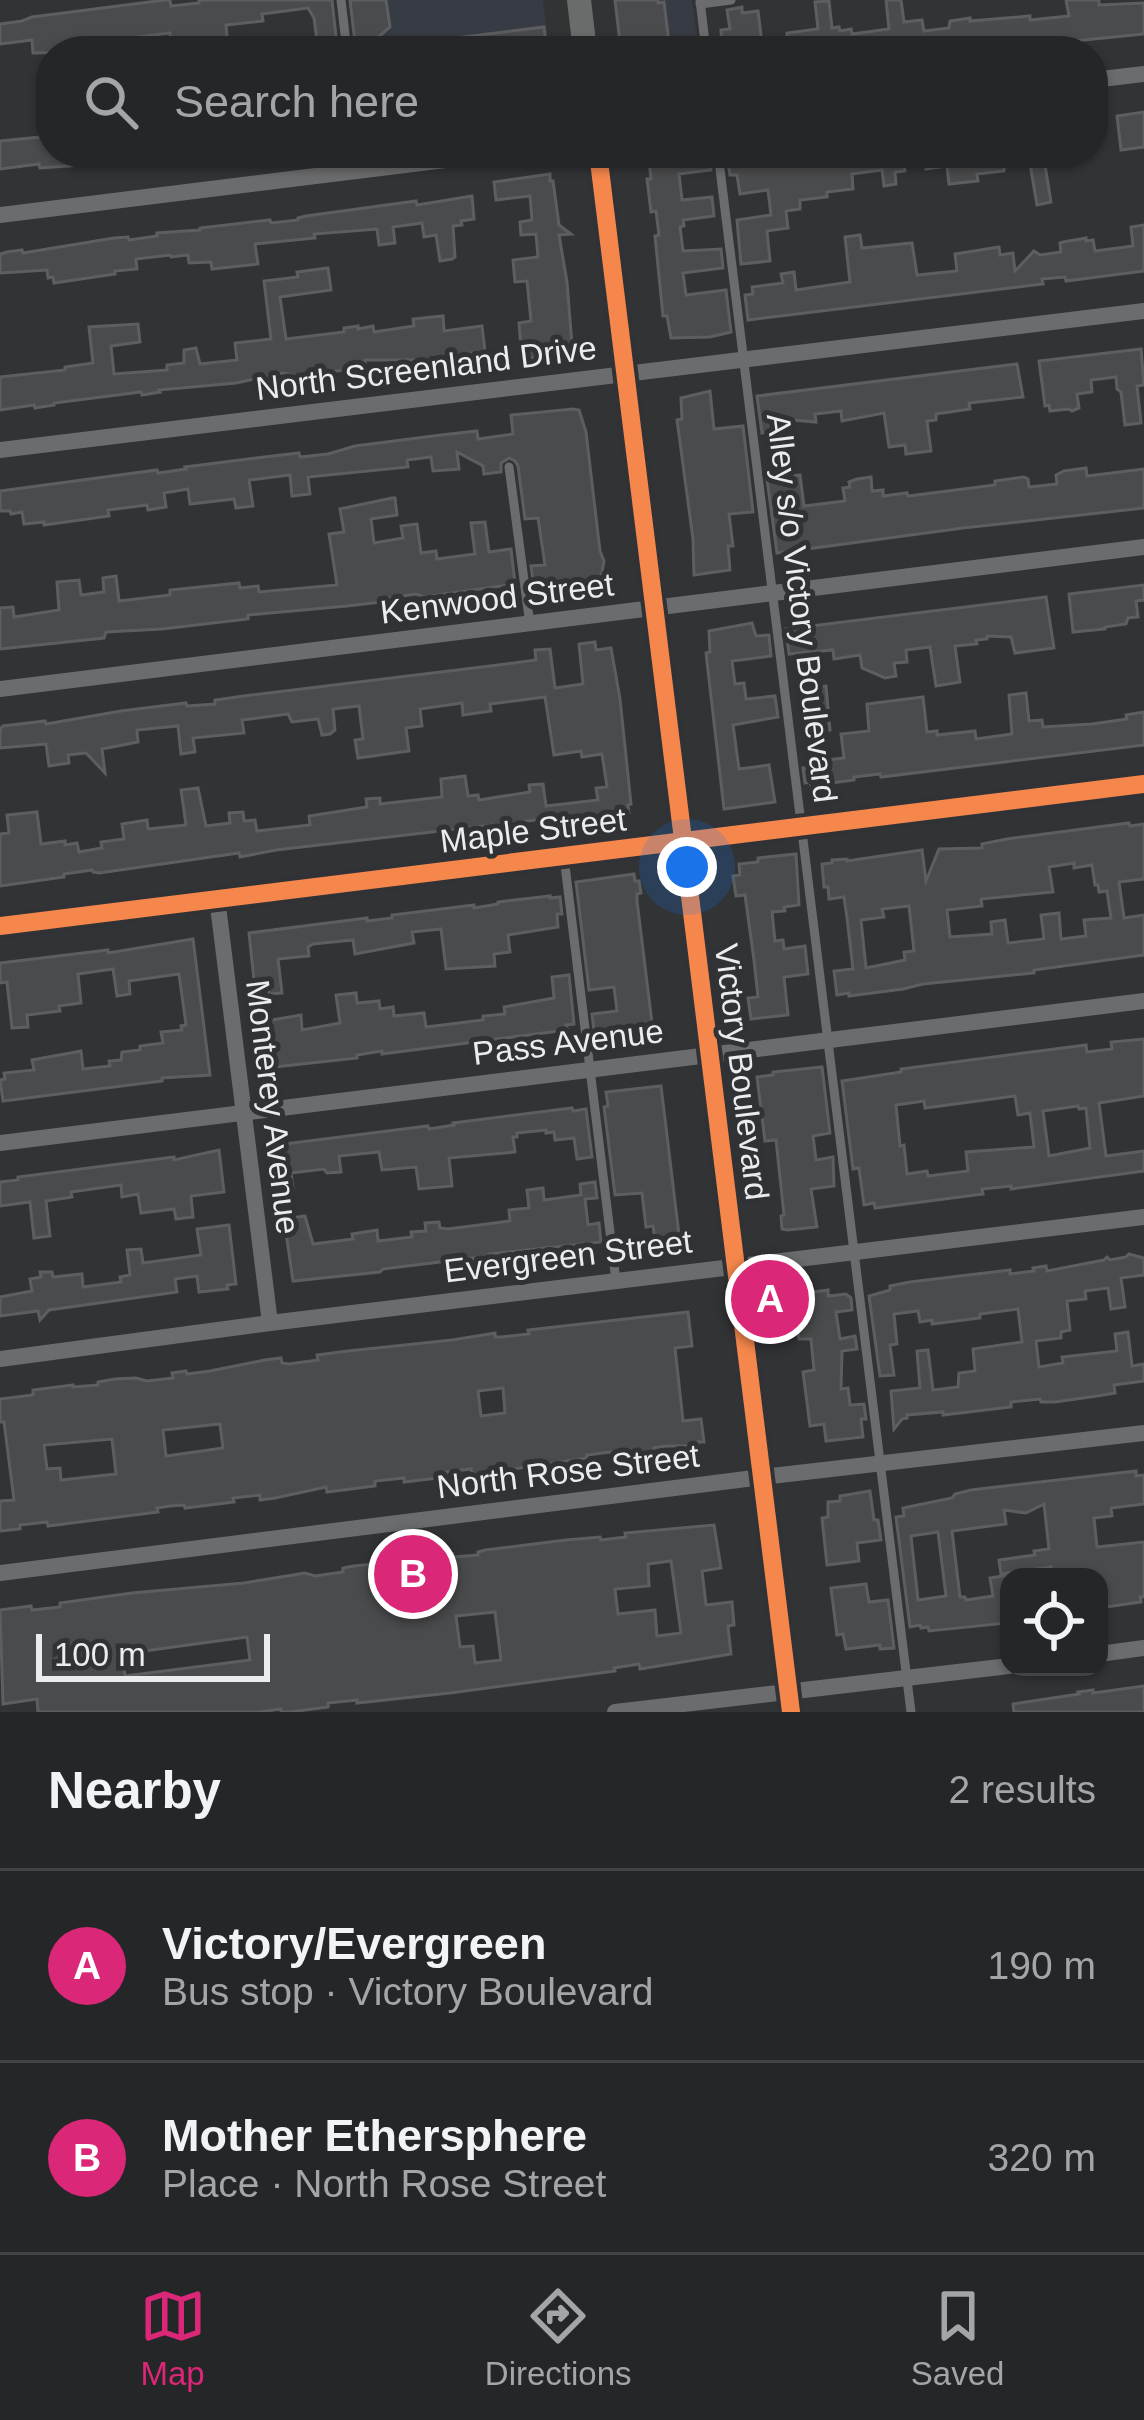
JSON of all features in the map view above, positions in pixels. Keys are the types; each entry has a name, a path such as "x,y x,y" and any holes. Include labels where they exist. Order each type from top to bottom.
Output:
{"main road":[{"path":"579,0 583,36"},
{"name":"Victory Boulevard","path":"600,168 789,1701"}],"street":[{"path":"1108,78 1144,74"},
{"path":"0,215 319,168"},
{"name":"North Screenland Drive","path":"0,450 1144,311"},
{"name":"Kenwood Street","path":"0,688 1144,548"},
{"name":"Maple Street","path":"0,926 1144,784"},
{"name":"Monterey Avenue","path":"217,898 270,1323"},
{"name":"Pass Avenue","path":"0,1143 1144,1001"},
{"name":"Evergreen Street","path":"0,1359 1144,1217"},
{"name":"North Rose Street","path":"0,1573 1144,1433"},
{"path":"1108,1653 1144,1648"},
{"path":"615,1712 789,1701 1000,1667"}],"lane":[{"path":"341,0 345,36"},
{"path":"704,36 700,2 731,0"},
{"name":"Alley s/o Victory Boulevard","path":"720,168 911,1712"},
{"path":"509,466 530,625"},
{"path":"563,857 616,1281"}],"shaded area":[{"path":"349,0 543,0 547,36 353,36"},
{"path":"613,0 692,0 697,36 618,36"}],"building":[{"path":"170,0 171,6 199,0 332,0 336,36 316,36 308,8 226,25 227,36 36,36 36,53 32,40 0,44 0,24"},
{"path":"350,0 386,0 390,27 380,36 354,36"},
{"path":"615,0 664,2 668,36 619,36"},
{"path":"886,0 901,0 904,22 922,20 924,31 949,28 950,21 970,18 1069,16 1066,0 1099,0 1099,5 1144,3 1144,34 1108,38 787,36 818,29 815,2 829,1 832,28 851,29 852,34 889,29"},
{"path":"727,10 758,11 761,36 721,36 721,30 730,29"},
{"path":"544,27 545,36 471,36"},
{"path":"1144,112 1144,147 1121,150 1117,116"},
{"path":"36,137 36,164 0,169 0,141"},
{"path":"650,168 711,168 679,174 682,200 712,197 714,216 683,220 680,227 683,251 721,249 723,268 683,273 686,295 726,290 731,332 671,338 667,316 663,316 655,236 659,235 647,179 651,179"},
{"path":"729,168 905,168 905,171 895,172 896,184 884,186 882,170 852,174 853,189 800,200 800,209 786,211 788,228 767,231 770,261 741,264 737,220 771,215 768,190 740,194 737,175 730,175"},
{"path":"947,168 1004,168 977,174 978,181 949,184"},
{"path":"1031,168 1045,168 1051,202 1037,205"},
{"path":"550,174 559,225 571,234 559,235 572,345 555,347 557,355 522,359 519,323 531,321 527,281 515,282 513,260 538,257 536,234 521,235 520,222 532,220 530,196 496,200 494,182"},
{"path":"472,196 474,219 453,226 455,257 440,261 436,235 424,237 422,223 393,227 395,243 379,245 377,229 255,244 258,264 212,269 211,262 189,263 188,255 170,255 136,259 137,269 54,283 47,270 0,273 0,254 7,252"},
{"path":"1144,225 1144,271 1066,281 1065,277 1042,279 1043,284 748,320 745,295 753,294 752,287 783,283 781,274 794,272 796,290 850,282 845,237 860,235 862,248 912,243 917,275 957,271 955,254 999,247 1000,255 1013,253 1015,271 1034,251 1040,255 1061,252 1063,242 1086,238 1093,240 1095,251 1133,246 1131,227"},
{"path":"328,268 331,290 280,297 286,339 358,326 373,326 374,332 414,326 413,319 443,316 444,331 482,326 485,351 424,360 365,360 361,368 296,376 282,373 236,383 0,410 0,377 93,363 89,327 138,324 140,342 111,346 114,374 167,370 167,365 184,363 184,350 196,348 200,364 237,360 235,343 271,339 264,281"},
{"path":"1141,349 1144,385 1137,386 1141,423 1125,425 1116,377 1091,380 1092,392 1077,394 1079,408 1072,411 1050,411 1045,406 1039,361"},
{"path":"1017,364 1023,397 969,403 970,409 936,414 936,420 927,421 931,451 906,454 905,445 889,447 884,413 842,421 841,411 815,414 816,422 780,419 780,431 762,433 757,396"},
{"path":"710,391 714,429 743,426 753,512 729,514 730,570 694,575 677,420 682,419 681,398"},
{"path":"579,410 586,432 604,561 601,578 589,584 534,587 531,566 545,565 538,518 525,519 518,466 509,458 501,463 501,472 484,474 483,466 457,452 459,469 433,471 431,457 407,460 408,467 308,477 310,494 292,496 290,475 249,480 253,506 236,508 234,499 190,504 188,489 164,493 166,507 108,510 109,516 44,525 24,524 22,512 0,511 0,491 299,453 300,457 328,454 355,446 477,431 478,439 513,434 511,415"},
{"path":"1086,468 1087,476 1144,469 1144,508 777,553 767,479 800,475 804,506 845,501 843,488 850,487 849,482 871,477 872,491 908,496 1024,477 1029,487 1057,484 1056,475"},
{"path":"395,498 397,515 371,519 374,543 403,538 401,526 417,524 421,553 436,551 437,559 475,554 471,523 485,522 489,552 511,549 515,584 0,649 0,608 13,607 14,617 59,610 57,582 79,580 81,595 104,592 103,578 116,576 119,601 239,583 240,588 258,586 259,592 337,585 329,534 344,532 340,509"},
{"path":"1144,585 1144,600 1136,601 1138,617 1105,629 1073,632 1069,594"},
{"path":"1046,597 1054,648 1015,653 1011,637 987,636 976,640 977,644 955,646 960,682 936,686 930,647 906,650 907,662 894,663 896,676 885,678 862,668 860,655 834,659 833,650 789,654 786,629"},
{"path":"752,623 756,636 769,635 771,656 732,661 735,684 744,683 746,699 775,696 778,717 733,725 739,769 769,765 775,802 724,809 706,653 710,652 709,631"},
{"path":"595,642 596,650 611,648 620,699 631,804 629,813 618,814 618,818 562,825 561,817 99,873 92,870 0,886 0,834 9,833 7,815 37,812 41,844 77,843 79,852 124,839 122,824 147,820 148,829 186,825 181,790 198,788 206,826 230,823 229,813 243,812 244,821 255,820 257,831 310,825 309,816 367,807 366,799 380,798 380,804 442,797 441,779 465,776 468,796 478,795 479,800 530,792 529,785 543,784 546,806 598,800 596,788 607,787 602,754 554,755 545,697 490,704 491,711 463,715 462,703 420,709 422,726 406,728 409,751 358,758 355,740 363,739 359,706 333,709 335,730 330,734 322,735 318,719 292,722 288,714 242,720 244,733 193,738 195,752 181,754 178,726 137,730 138,742 102,749 105,773 86,753 68,755 69,763 49,766 46,744 0,748 3,726 186,703 215,704 215,700 251,695 536,660 535,650 550,649 555,688 583,684 579,644"},
{"path":"826,686 830,730 813,733 810,687"},
{"path":"1026,693 1029,721 1042,720 1043,727 1127,719 1126,715 1144,712 1144,745 854,777 811,786 805,783 803,768 809,767 808,762 844,758 841,734 869,731 867,704 923,697 927,732 975,731 976,739 1012,734 1009,695"},
{"path":"1144,824 1144,879 1119,882 1124,918 1144,915 1144,955 1034,973 837,995 834,971 853,969 844,897 829,899 822,864 922,850 926,881 939,849 982,848 982,844","holes":["1074,863 1074,868 1092,865 1099,892 1107,891 1111,918 1084,920 1086,936 1061,939 1059,913 1041,915 1044,939 1008,943 1005,920 991,922 992,934 950,937 947,910 982,906 981,899 1053,892 1049,867","909,906 914,951 904,952 905,960 866,968 861,920 884,917 882,909"]},
{"path":"796,854 799,905 772,912 775,941 783,940 784,949 805,946 808,974 784,977 788,1015 751,1019 748,998 758,997 754,960 745,895 736,896 733,876 740,875 739,864"},
{"path":"634,874 641,893 637,901 653,1031 595,1039 592,1014 617,1011 614,987 589,990 576,882"},
{"path":"560,897 558,927 508,935 510,952 494,954 495,966 446,969 441,929 412,932 414,943 355,954 353,940 313,944 308,947 309,956 278,959 282,993 269,994 267,978 254,980 249,933"},
{"path":"193,939 210,1075 3,1101 0,1080 5,1079 4,1073 34,1070 32,1060 81,1051 83,1069 110,1066 109,1061 121,1060 122,1052 163,1043 161,1032 182,1030 186,1025 179,974 129,981 130,994 117,996 113,969 78,974 81,1003 27,1015 28,1027 12,1028 7,982 0,983 0,963"},
{"path":"569,975 574,1024 559,1031 265,1068 260,1022 301,1015 302,1030 340,1023 336,995 356,993 357,1003 379,1001 380,1009 393,1007 394,1016 424,1013 426,1027 483,1020 483,1016 505,1014 504,1007 554,998 552,977"},
{"path":"1144,1039 1144,1096 1099,1103 1106,1156 1144,1151 1144,1171 982,1189 983,1194 875,1208 874,1203 864,1205 859,1168 853,1169 842,1081 1086,1045 1087,1052 1112,1049 1111,1042","holes":["1015,1096 1018,1115 1030,1113 1034,1147 966,1152 968,1171 907,1174 896,1105 924,1101 925,1108","1086,1108 1090,1148 1049,1156 1043,1111"]},
{"path":"822,1067 830,1133 813,1136 816,1160 833,1157 834,1186 811,1189 817,1227 782,1229 776,1140 765,1141 757,1077"},
{"path":"661,1086 680,1243 656,1246 653,1226 646,1227 642,1193 615,1195 604,1107 608,1106 606,1092"},
{"path":"586,1109 592,1157 577,1159 574,1138 555,1140 554,1132 546,1130 517,1133 515,1152 449,1158 452,1186 419,1189 416,1167 382,1170 379,1152 339,1156 341,1172 291,1173 293,1188 280,1189 275,1148 284,1144"},
{"path":"219,1150 224,1192 191,1196 193,1217 176,1219 174,1209 141,1213 138,1194 122,1197 121,1185 46,1201 50,1236 34,1238 30,1202 0,1206 0,1182 18,1177 174,1160"},
{"path":"595,1182 597,1198 585,1199 588,1225 599,1223 601,1242 489,1254 490,1260 474,1262 473,1258 293,1281 284,1219 305,1216 313,1244 353,1239 352,1234 377,1230 378,1241 412,1237 411,1232 426,1231 425,1223 439,1222 440,1228 448,1229 510,1221 509,1210 529,1208 527,1190 543,1188 544,1200 581,1195 580,1184"},
{"path":"229,1225 236,1284 227,1285 228,1289 199,1292 197,1276 175,1279 177,1292 49,1310 40,1320 38,1311 0,1316 0,1297 32,1291 30,1279 41,1277 40,1272 52,1272 53,1277 82,1274 83,1287 121,1282 120,1277 130,1275 127,1250 141,1249 143,1263 201,1255 197,1229"},
{"path":"1129,1254 1144,1258 1144,1275 1121,1278 1125,1307 1111,1309 1108,1288 1085,1291 1086,1299 1067,1301 1070,1330 1061,1332 1061,1338 1036,1341 1039,1367 1063,1363 1062,1357 1117,1351 1115,1334 1128,1332 1132,1366 1144,1364 1144,1381 1114,1385 1115,1393 1097,1396 907,1415 894,1429 891,1391 920,1388 917,1351 928,1350 933,1390 958,1387 959,1373 975,1371 973,1349 1022,1342 1018,1309 932,1324 932,1320 920,1322 918,1311 894,1314 897,1344 890,1345 894,1375 880,1376 869,1296 910,1282 1010,1270 1010,1274 1046,1266 1047,1271"},
{"path":"812,1289 851,1298 852,1310 836,1312 840,1339 855,1336 857,1349 842,1351 841,1389 848,1388 850,1405 864,1404 863,1437 826,1441 824,1424 810,1426 803,1372 814,1370 811,1339 799,1339 794,1291"},
{"path":"688,1312 692,1346 675,1348 683,1421 701,1419 704,1442 0,1531 0,1501 14,1500 0,1399 115,1379 173,1378 172,1373 265,1360 281,1358 289,1364 318,1360 317,1355 495,1333 495,1337 529,1334 528,1330","holes":["503,1388 505,1413 481,1416 478,1391","220,1424 223,1448 166,1456 163,1430","112,1439 116,1474 61,1480 60,1468 47,1469 44,1445"]},
{"path":"1136,1471 1136,1476 1144,1475 1144,1504 1111,1508 1112,1516 1094,1518 1097,1547 1144,1542 1144,1597 1141,1602 1108,1607 1108,1568 1000,1568 999,1560 1049,1549 1044,1504 1026,1513 1004,1510 1006,1524 952,1531 960,1597 993,1596 990,1578 1000,1576 1000,1624 929,1631 920,1625 910,1627 896,1517 904,1516 903,1508 955,1494","holes":["938,1532 946,1596 918,1600 911,1536"]},
{"path":"870,1491 881,1540 857,1543 859,1561 827,1565 822,1518 828,1517 828,1502"},
{"path":"714,1525 721,1568 702,1571 706,1605 732,1602 731,1654 450,1693 328,1703 328,1707 290,1712 38,1712 37,1699 3,1704 0,1610 60,1607 60,1603 132,1593 305,1573 315,1576 354,1566 412,1564 411,1559 626,1537 625,1533","holes":["671,1561 681,1633 657,1636 655,1610 618,1614 615,1589 649,1586 648,1564","495,1612 501,1660 475,1663 473,1646 460,1647 456,1616","247,1637 250,1660 125,1676 122,1654"]},
{"path":"866,1584 869,1602 888,1600 894,1648 846,1649 843,1634 837,1635 831,1588"},
{"path":"1144,1686 1144,1712 1014,1712 1013,1704"}],"cycle path":[{"path":"600,168 791,1712"},
{"path":"0,926 1144,784"}],"place":[{"name":"Victory/Evergreen","path":"770,1299"},
{"name":"Mother Ethersphere","path":"413,1574"}]}
